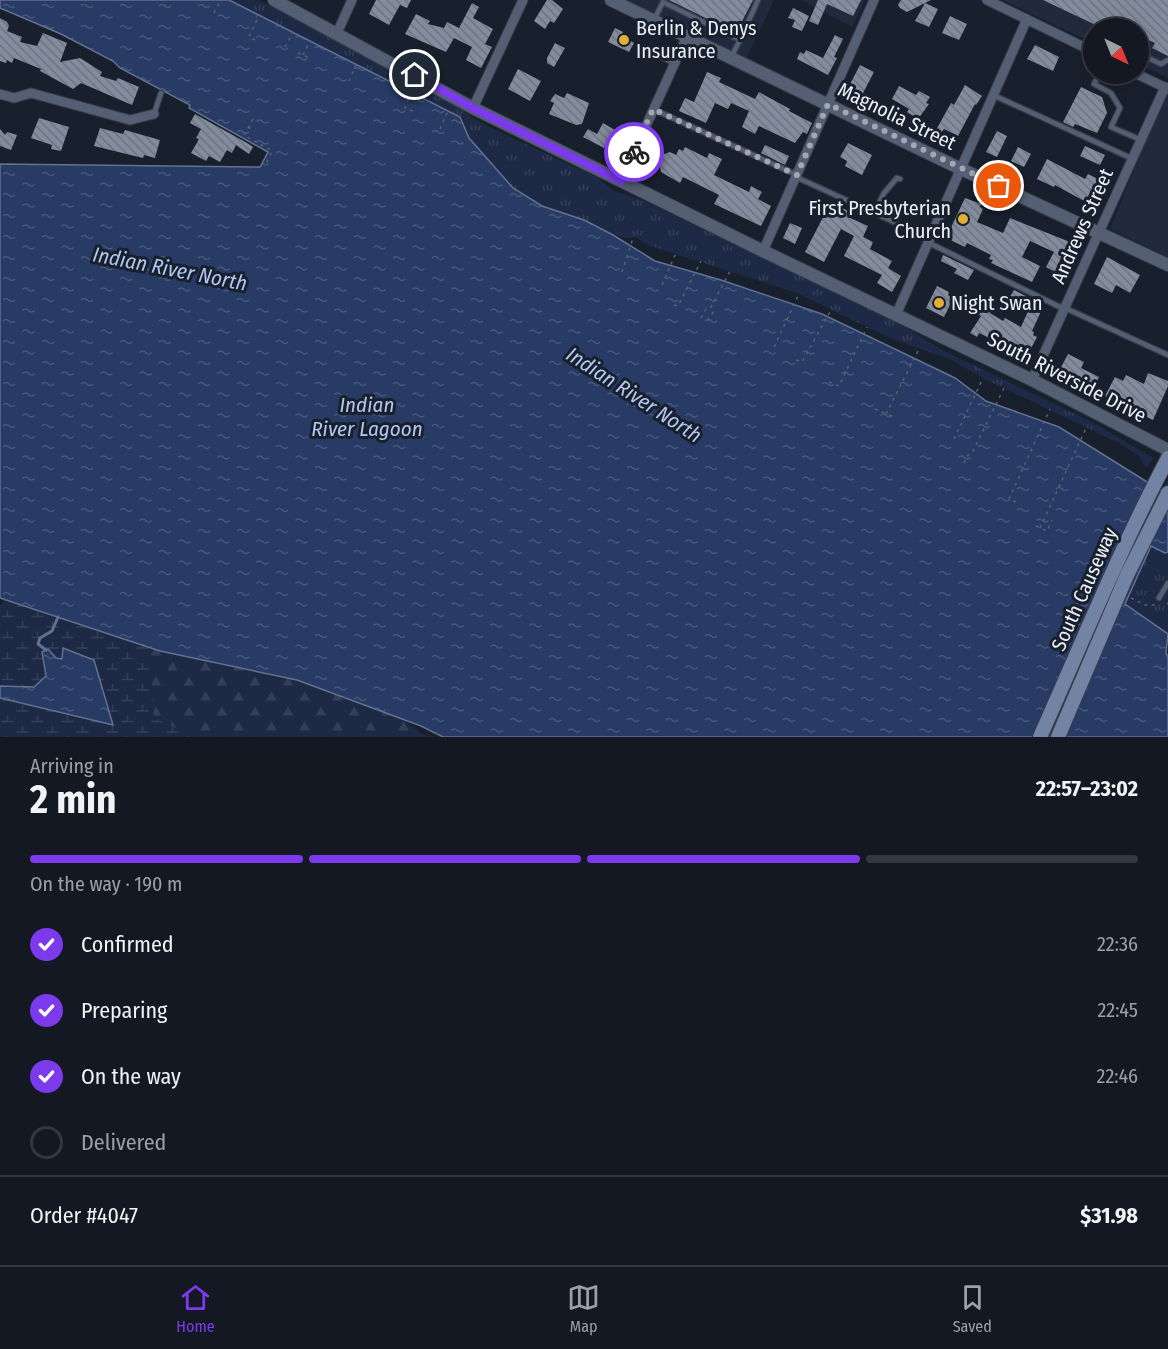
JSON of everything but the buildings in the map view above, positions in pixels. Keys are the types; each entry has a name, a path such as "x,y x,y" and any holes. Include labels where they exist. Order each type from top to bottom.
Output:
{"main road":[{"name":"South Causeway","path":"1040,737 1114,566 1168,458"},
{"name":"South Causeway","path":"1058,737 1127,575 1168,493"}],"street":[{"name":"South Riverside Drive","path":"274,0 473,108 1032,380 1168,450"},
{"path":"337,33 352,0"},
{"path":"473,108 524,0"},
{"name":"Magnolia Street","path":"611,0 959,168 1168,265"},
{"path":"763,251 874,0"},
{"path":"987,0 1083,47"},
{"path":"896,315 959,168 1027,19"},
{"path":"621,181 687,36"},
{"path":"1149,80 1167,88"},
{"name":"Andrews Street","path":"1032,380 1167,88"},
{"path":"0,94 14,99 31,93 130,120 154,114"}],"lane":[{"path":"731,57 758,0"},
{"path":"654,20 663,1 740,39"},
{"path":"639,46 675,63"},
{"path":"1149,58 1168,67"},
{"path":"1161,64 1168,60"},
{"path":"1094,84 1111,93 1120,108 1111,127 1141,140"},
{"path":"154,114 161,93"},
{"path":"992,95 1133,159"},
{"path":"653,109 874,213 1065,308 1168,355"},
{"path":"874,213 884,193 897,178 900,178"},
{"path":"1159,601 1168,583"}],"path":[{"path":"214,14 221,0"},
{"path":"255,40 249,37 259,15"},
{"path":"285,47 293,32"},
{"path":"303,55 310,41"},
{"path":"298,52 310,58"},
{"path":"349,81 356,64"},
{"path":"411,92 405,108 413,111"},
{"path":"440,129 448,111"},
{"path":"253,119 243,136 272,151 265,166"},
{"path":"248,127 255,131"},
{"path":"622,272 633,238"},
{"path":"662,285 676,253"},
{"path":"674,305 678,306 701,261"},
{"path":"701,318 706,309 711,307 730,271"},
{"path":"774,347 799,294"},
{"path":"708,321 713,312 711,307"},
{"path":"796,360 801,362 831,310"},
{"path":"829,382 839,386 867,327"},
{"path":"886,414 920,347"},
{"path":"954,439 983,378"},
{"path":"964,463 968,455 972,453 1004,388"},
{"path":"875,409 894,417"},
{"path":"1016,502 1009,499 1050,409"},
{"path":"1040,528 1087,426"},
{"path":"1036,526 1047,531 1052,520"},
{"path":"1127,597 1145,605 1159,601"},
{"path":"1168,602 1168,608"}],"shaded area":[{"path":"622,0 774,0 746,59"},
{"path":"801,0 865,0 852,27"},
{"path":"1002,0 1168,0 1168,78 1149,69 1149,18 1083,18 1083,38"},
{"path":"1168,87 1168,257 1110,229"}],"green space":[{"path":"229,0 259,0 411,77 483,124 598,178 613,191 639,199 896,321 942,350 1094,423 1153,458 1147,468 1142,463 1141,457 1119,443 983,378 952,360 888,337 797,293 648,245 635,237 625,238 612,234 584,220 542,206 513,188 468,138 459,117"},
{"path":"1168,480 1168,634 1108,592"},
{"path":"5,599 149,647 154,718 196,737 0,737 0,698 113,724 64,648 62,660 56,658 46,676 34,687 0,686 0,606"},
{"path":"149,647 297,680 401,718 423,735 435,737 196,737 153,719"}],"water":[{"name":"Indian River Lagoon","path":"0,0 229,0 460,117 469,138 513,188 542,206 584,220 655,261 721,280 822,314 955,378 986,401 1059,427 1168,495 1168,552 1165,553 1151,546 1125,604 1168,634 1166,653 1168,657 1168,737 443,737 421,726 297,680 160,651 0,598 0,164 260,167 268,152 189,108 190,105 120,68 113,61 61,34 0,8"},
{"path":"63,648 94,660 113,725 0,698 0,686 34,687 46,676 42,652 48,649 56,658 62,659"}],"waterway":[{"path":"46,650 38,644 40,638 52,631 58,617"}],"way so far":[{"path":"634,152 653,109 797,175 828,104 999,186"}],"place":[{"name":"Berlin & Denys Insurance","path":"624,40"},
{"name":"First Presbyterian Church","path":"963,219"},
{"name":"Night Swan","path":"939,303"}],"route":[{"path":"415,75 473,108 621,181 634,152"}],"water label":[{"name":"Indian River North","path":"170,269"},
{"name":"Indian River North","path":"634,395"}]}
